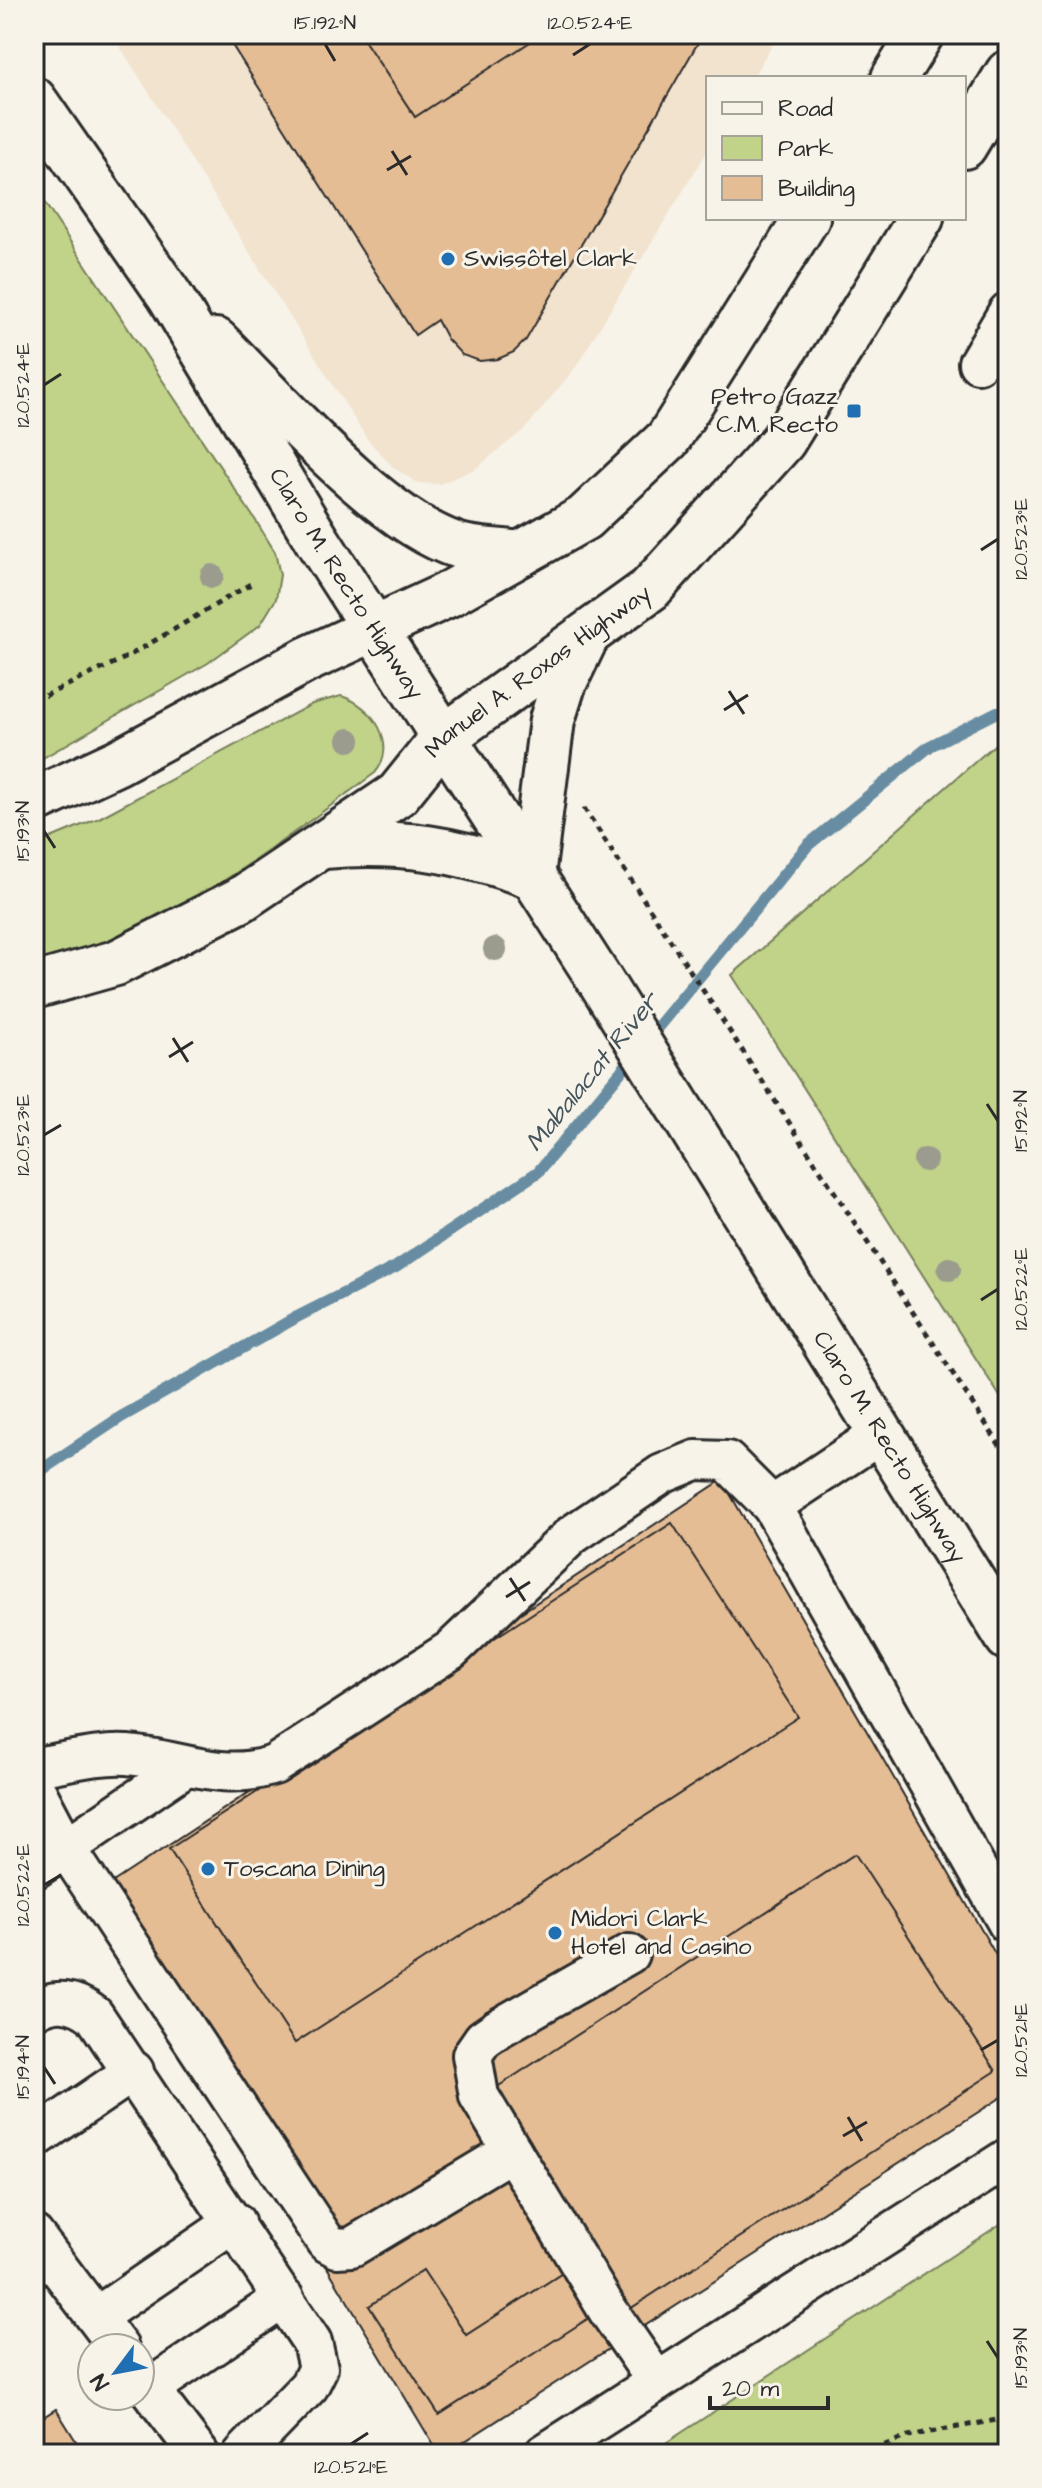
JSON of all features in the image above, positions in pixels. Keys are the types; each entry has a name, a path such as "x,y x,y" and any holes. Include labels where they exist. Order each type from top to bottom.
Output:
{"main road":[{"path":"895,76 921,34"},
{"path":"966,143 1008,73"},
{"name":"Claro M. Recto Highway","path":"34,100 170,296 375,630 601,982 1008,1638"},
{"path":"34,801 118,762 306,660 375,630 584,518 668,439 806,220"},
{"name":"Manuel A. Roxas Highway","path":"34,986 116,963 240,900 398,794 443,738 650,589 783,441 920,220"},
{"path":"170,296 382,501 430,533 459,546 520,554"},
{"path":"320,846 377,841 437,847 532,876 546,750 563,685 588,633"}],"street":[{"path":"978,363 1008,312"},
{"path":"772,1506 882,1433"},
{"path":"34,1767 125,1755 223,1773 249,1773 274,1765 451,1650 572,1535 662,1474 696,1460 727,1461 772,1506 1008,1924"},
{"path":"34,1869 186,1766"},
{"path":"34,1787 66,1848 326,2242 337,2248 352,2247 512,2151"},
{"path":"629,1954 499,2028 483,2039 472,2055 479,2096 607,2309 657,2382"},
{"path":"34,2010 47,2002 78,2003 94,2015 235,2222 312,2342 318,2368 309,2386 243,2454"},
{"path":"34,2139 134,2071"},
{"path":"544,2454 1008,2158"},
{"path":"96,2317 235,2222"},
{"path":"34,2235 107,2332"},
{"path":"156,2376 284,2298"},
{"path":"156,2398 199,2454"}],"path":[{"path":"34,701 127,657 254,582"},
{"path":"546,750 1008,1458"},
{"path":"862,2454 908,2436 1008,2418"}],"shaded area":[{"name":"Swissôtel Clark","path":"112,34 779,34 753,76 706,76 706,153 575,368 525,429 475,469 440,484 417,483 394,468 367,439"}],"green space":[{"path":"34,187 256,521 275,552 280,575 276,599 260,625 208,663 34,763"},
{"path":"341,696 363,708 379,727 384,750 382,762 375,773 246,866 166,916 118,939 34,968 34,845 99,818 312,704"},
{"path":"1008,733 1008,1409 732,975"},
{"path":"1008,2219 1008,2454 649,2454"}],"building":[{"path":"225,34 703,34 526,340 514,352 498,359 480,361 462,355 447,339 437,320 415,335"},
{"path":"360,34 525,34 530,42 415,117"},
{"name":"Midori Clark Hotel and Casino","path":"722,1480 1008,1976 1008,2093 445,2454 439,2454 101,1890"},
{"path":"672,1523 798,1717 295,2043 169,1849"},
{"path":"855,1854 996,2071 622,2314 482,2097"},
{"path":"423,2270 466,2335 564,2272 592,2316 439,2415 369,2306"},
{"path":"56,2409 84,2454 34,2454 34,2423"}],"waterway":[{"name":"Mabalacat River","path":"34,1475 121,1417 297,1317 396,1267 538,1172 808,845 930,746 997,712 1008,713"}],"place":[{"name":"Swissôtel Clark","path":"448,259"},
{"name":"Petro Gazz C.M. Recto","path":"854,411"},
{"name":"Toscana Dining","path":"208,1869"},
{"name":"Midori Clark Hotel and Casino","path":"555,1933"}]}
